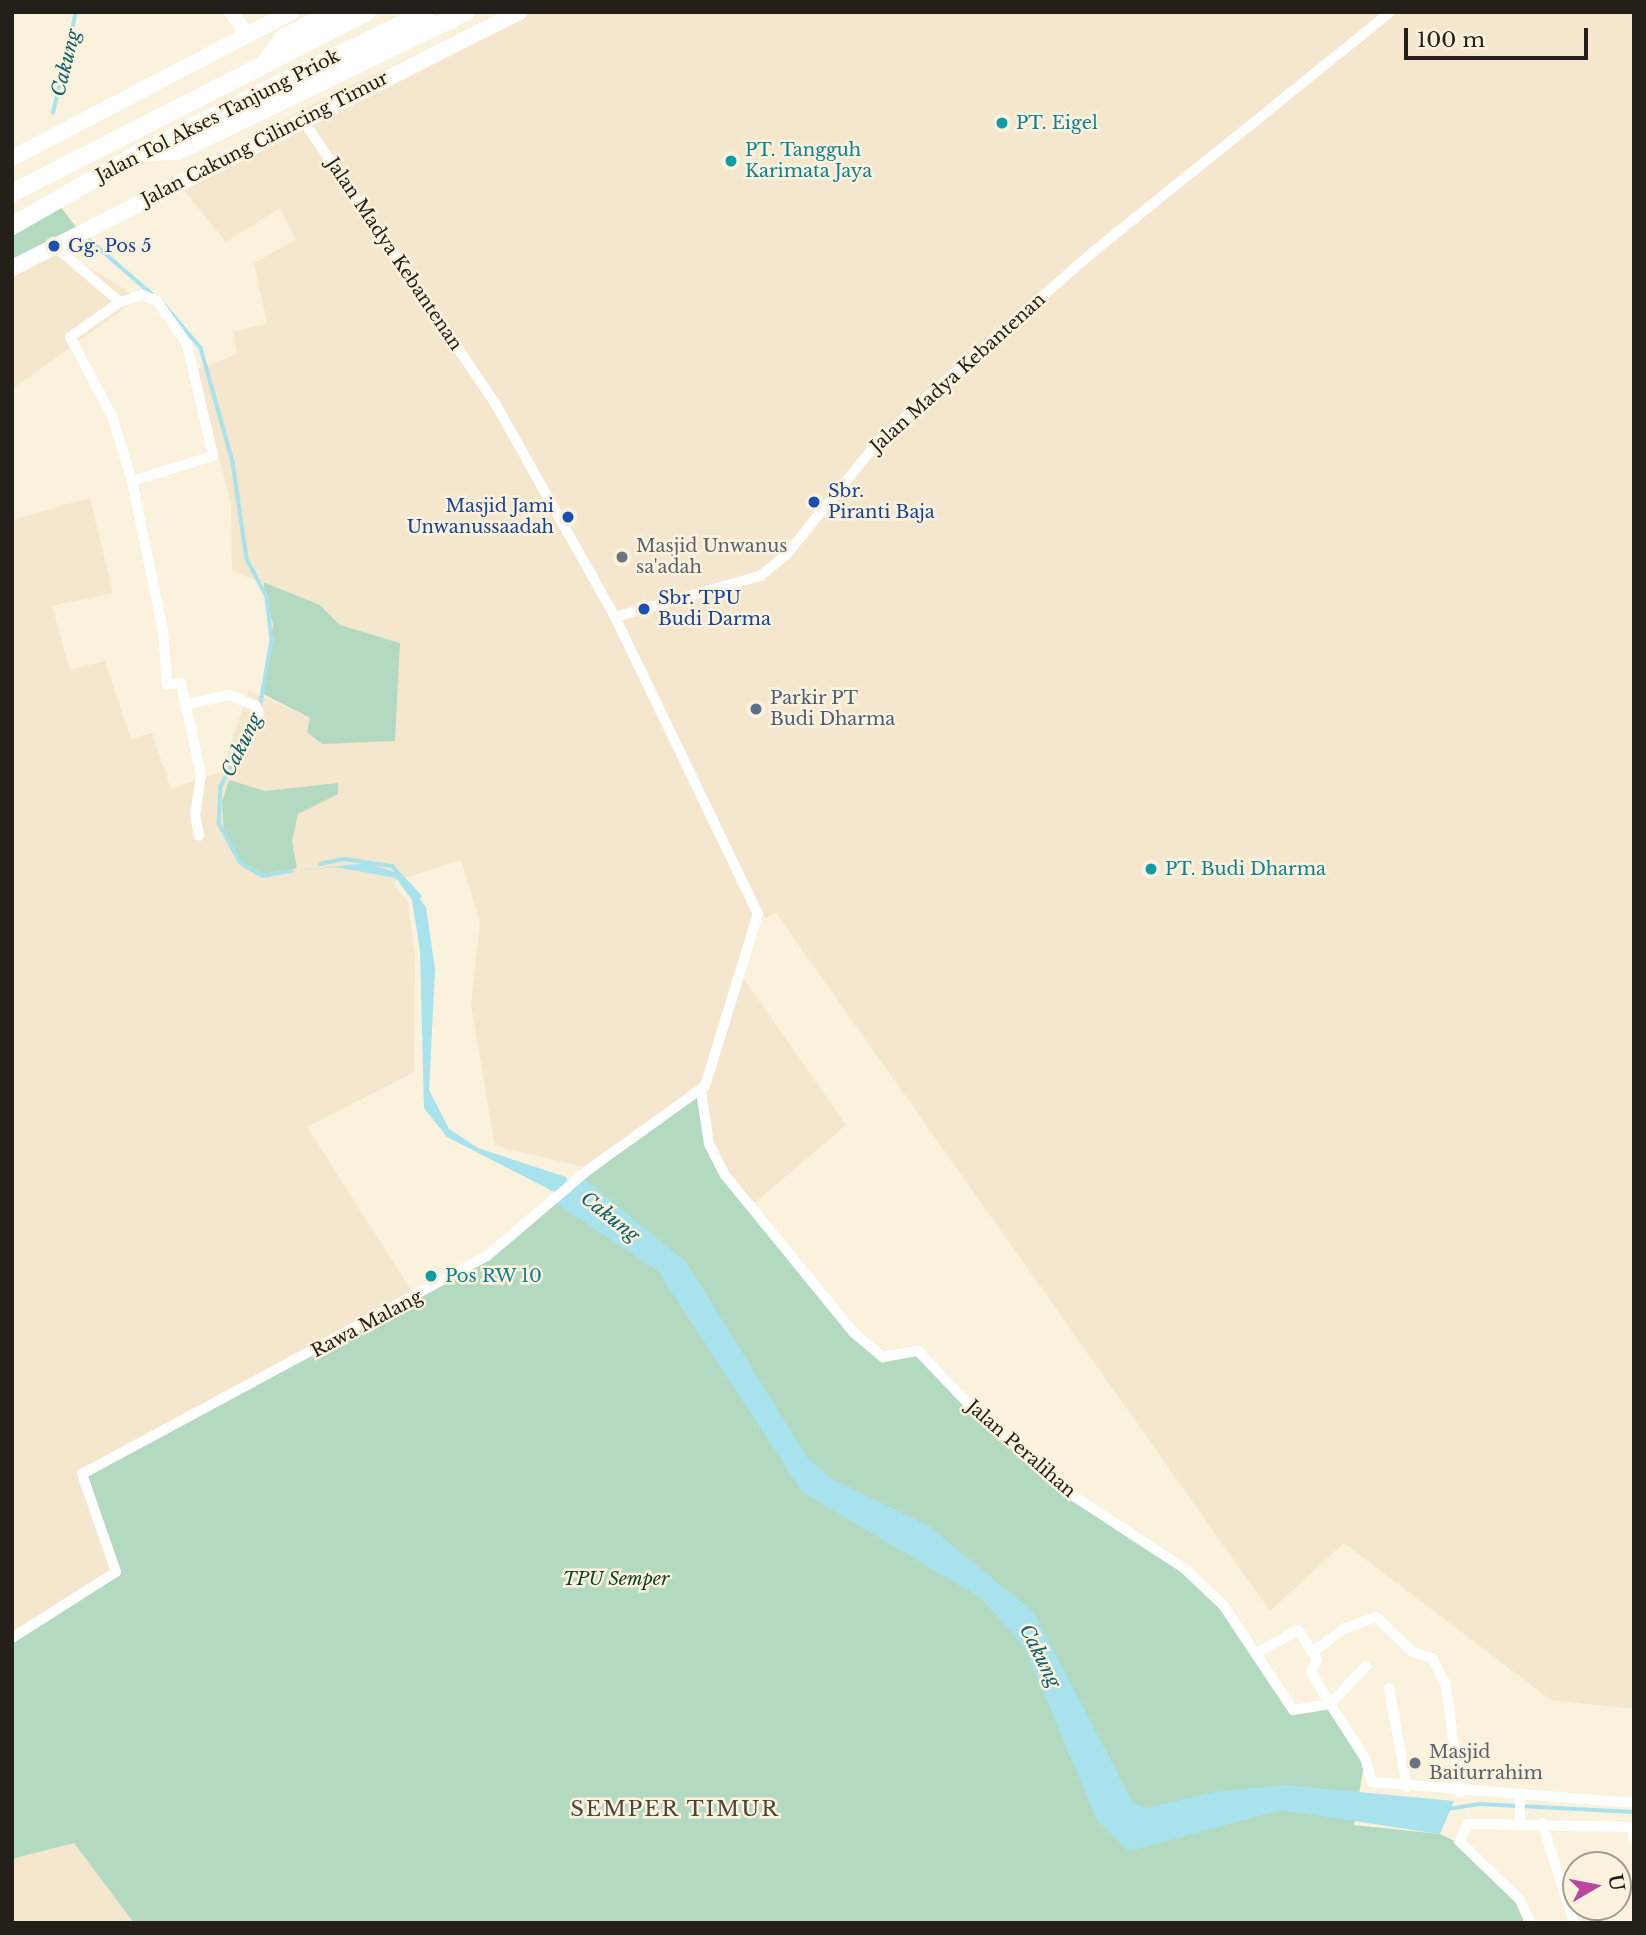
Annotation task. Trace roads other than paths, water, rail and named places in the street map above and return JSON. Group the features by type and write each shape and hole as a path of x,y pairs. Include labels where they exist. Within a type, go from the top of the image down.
{"highway":[{"path":"12,158 290,12"},
{"path":"267,61 283,38 333,12"},
{"name":"Jalan Tol Akses Tanjung Priok","path":"12,193 367,12"},
{"name":"Jalan Tol Akses Tanjung Priok","path":"12,226 141,152 427,12"},
{"path":"141,152 178,151 465,12"},
{"name":"Jalan Cakung Cilincing Timur","path":"12,268 302,118 519,12"}],"main road":[{"path":"230,12 248,36"}],"street":[{"name":"Jalan Madya Kebantenan","path":"302,118 495,403 615,617 760,576 786,555 877,443 933,392 1390,12"},
{"path":"57,244 120,302"},
{"path":"132,481 213,456 194,368 171,315 143,295 120,302 70,337 112,416 132,481 167,684 181,683 201,775 195,815 199,836"},
{"path":"615,617 758,914 701,1091"},
{"path":"187,704 229,695 256,706 259,714"},
{"name":"Rawa Malang","path":"12,1638 116,1572 82,1474 430,1291 503,1247 584,1174 701,1091"},
{"name":"Jalan Peralihan","path":"701,1091 709,1144 725,1175 854,1332 883,1357 918,1351 976,1412 1072,1495 1185,1569 1223,1605 1293,1710 1330,1704"},
{"path":"1313,1652 1344,1629 1376,1617 1397,1641 1432,1658 1446,1686 1460,1793"},
{"path":"1257,1653 1296,1630 1317,1659 1311,1672 1365,1758 1371,1783 1520,1800 1634,1803"},
{"path":"1330,1704 1366,1666"},
{"path":"1389,1688 1407,1787"},
{"path":"1520,1800 1520,1821"},
{"path":"1530,1923 1520,1900 1458,1840 1472,1821 1633,1827 1634,1841"},
{"path":"1542,1824 1574,1923"}],"water":[{"path":"366,863 400,874 426,907 435,969 429,1090 449,1129 478,1148 566,1177 569,1184 560,1195 447,1137 424,1108 420,951 412,900 396,878 336,867 286,872"},
{"path":"582,1177 686,1262 807,1457 832,1479 929,1526 1034,1613 1133,1803 1147,1808 1216,1792 1285,1785 1454,1801 1440,1834 1281,1810 1129,1851 1097,1820 1025,1648 981,1598 802,1492 658,1271 554,1202"}],"waterway":[{"name":"Cakung","path":"53,113 76,12"},
{"name":"Cakung","path":"86,237 152,294"},
{"name":"Cakung","path":"161,301 201,348 233,462 247,559 267,597 272,640 260,709"},
{"name":"Cakung","path":"257,716 221,787 219,823 240,862 263,876 292,871"},
{"name":"Cakung","path":"320,864 344,859 392,866 420,896"},
{"name":"Cakung","path":"1448,1809 1480,1804 1634,1812"}],"place":[{"name":"PT. Eigel","path":"1002,123"},
{"name":"PT. Tangguh Karimata Jaya","path":"731,161"},
{"name":"Gg. Pos 5","path":"54,246"},
{"name":"Sbr. Piranti Baja","path":"814,502"},
{"name":"Masjid Jami Unwanussaadah","path":"568,517"},
{"name":"Masjid Unwanus sa'adah","path":"622,557"},
{"name":"Sbr. TPU Budi Darma","path":"644,609"},
{"name":"Parkir PT Budi Dharma","path":"756,709"},
{"name":"PT. Budi Dharma","path":"1151,869"},
{"name":"Pos RW 10","path":"431,1276"},
{"name":"Masjid Baiturrahim","path":"1415,1763"}],"district":[{"name":"SEMPER TIMUR","path":"675,1809"}],"park label":[{"name":"TPU Semper","path":"616,1579"}]}
